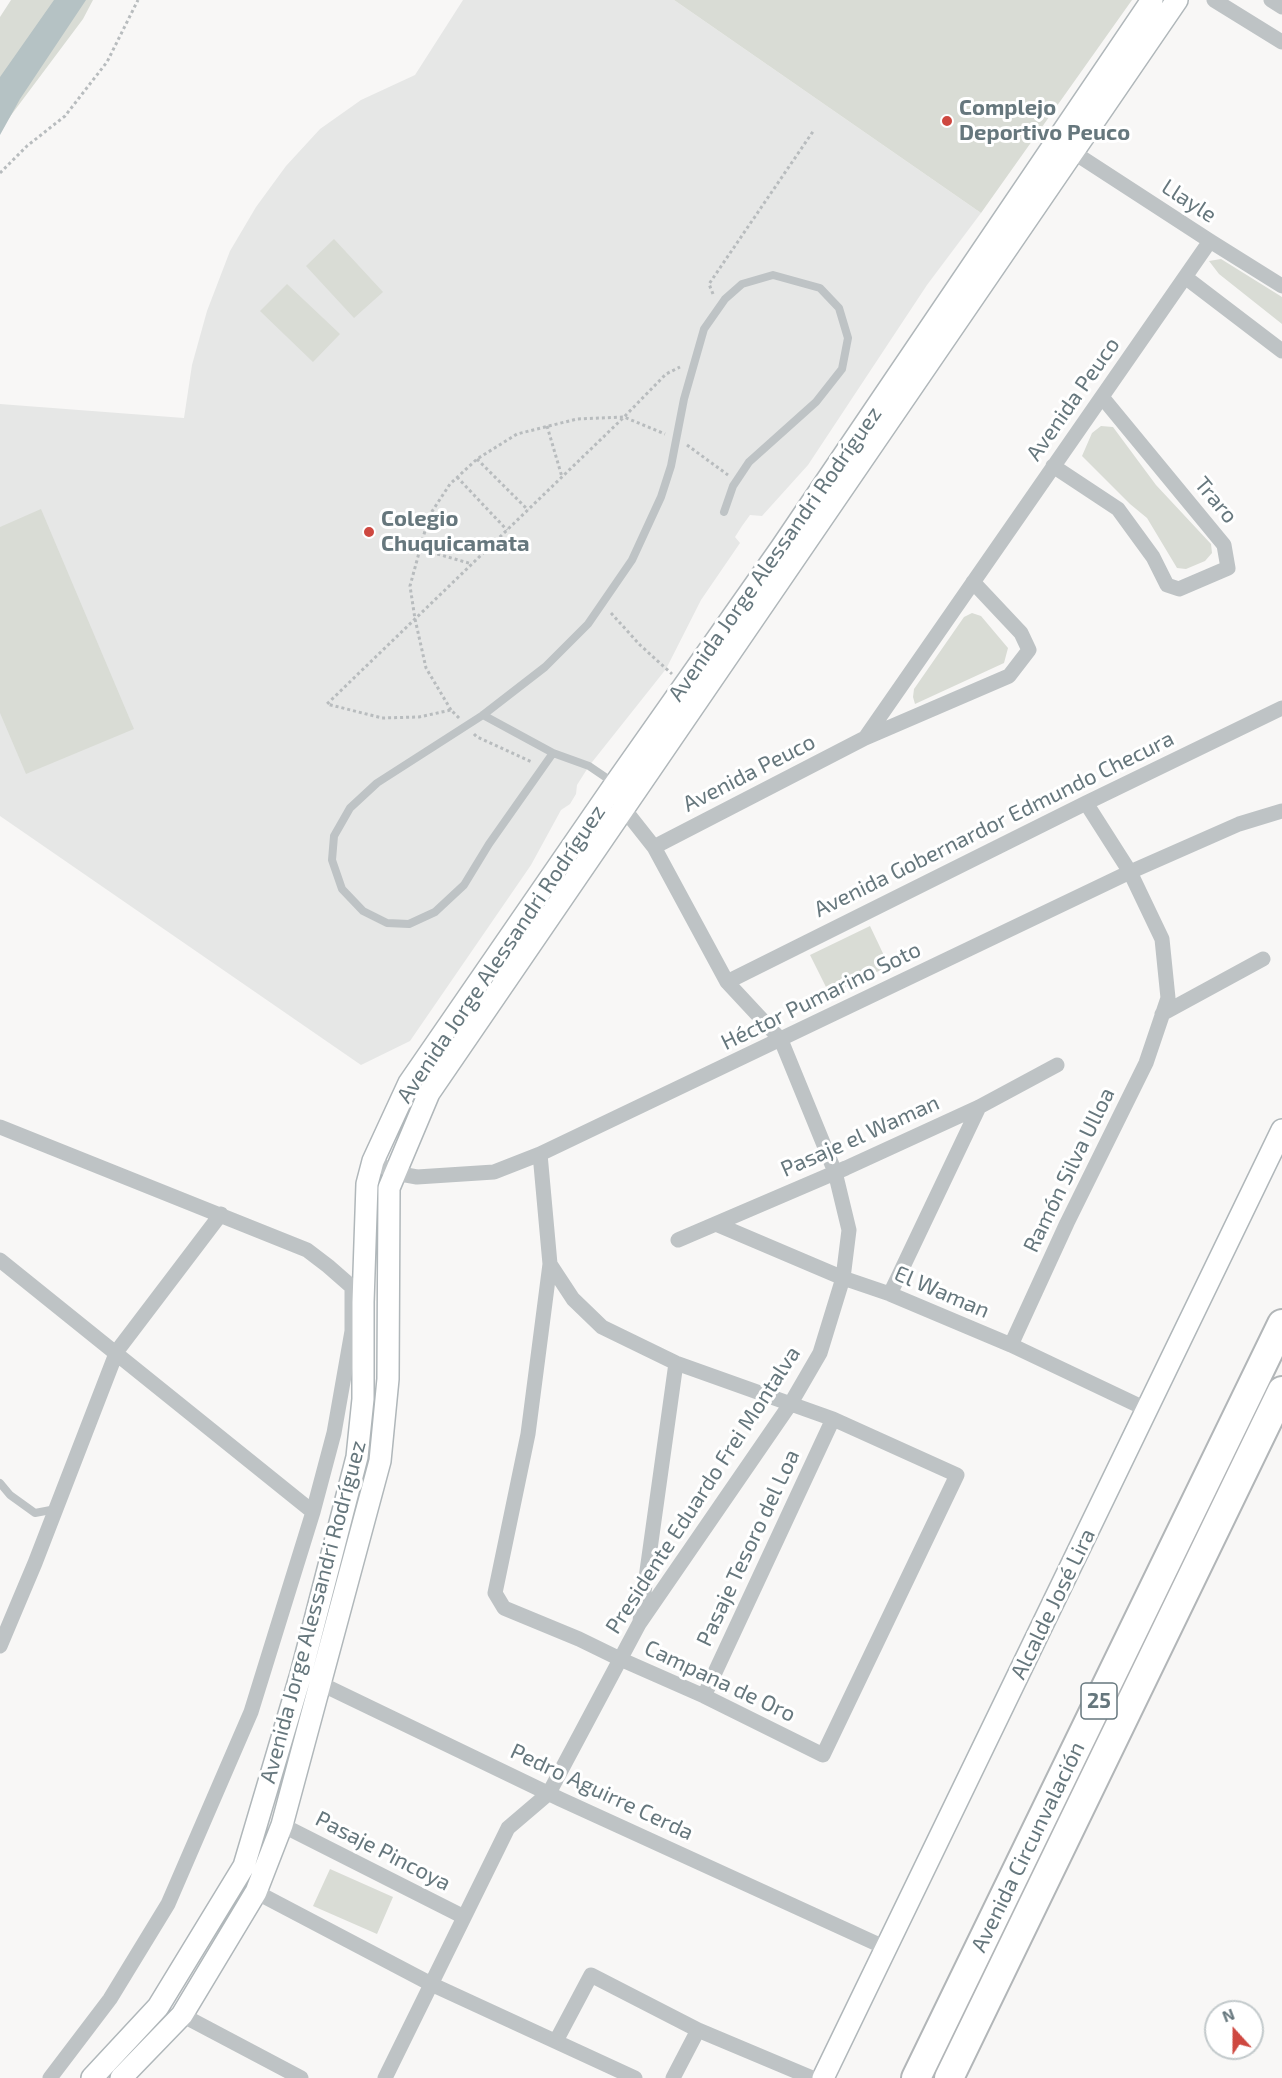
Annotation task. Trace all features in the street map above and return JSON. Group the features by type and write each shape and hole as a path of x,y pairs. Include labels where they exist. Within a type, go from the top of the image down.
{"highway":[{"name":"Avenida Circunvalación","path":"915,2078 1282,1324"},
{"name":"Avenida Circunvalación","path":"949,2078 1282,1391"}],"street":[{"name":"Avenida Jorge Alessandri Rodríguez","path":"92,2078 158,2007 244,1866 310,1679 380,1461 388,1379 389,1188 429,1093 624,809 789,552 984,265 1152,0"},
{"name":"Avenida Jorge Alessandri Rodríguez","path":"984,265 1073,152 1177,0"},
{"path":"1214,0 1282,42"},
{"path":"1271,0 1282,7"},
{"name":"Llayle","path":"1073,152 1210,242 1282,286"},
{"name":"Avenida Peuco","path":"865,738 1210,242"},
{"path":"1185,277 1282,351"},
{"name":"Traro","path":"1053,466 1118,509 1153,557 1167,585 1179,589 1228,567 1224,545 1102,397"},
{"name":"Avenida Jorge Alessandri Rodríguez","path":"121,2078 182,2015 256,1892 282,1826 310,1679 357,1457 363,1399 357,1294 367,1184 373,1161 409,1083 686,684 789,552"},
{"name":"Avenida Peuco","path":"654,847 865,738 1009,676 1029,650 1021,633 973,582"},
{"name":"Avenida Gobernardor Edmundo Checura","path":"727,982 1282,708"},
{"name":"Presidente Eduardo Frei Montalva","path":"385,2078 508,1828 549,1793 639,1624 791,1403 820,1353 843,1278 849,1230 835,1172 781,1040 727,982 654,847 624,809 615,784"},
{"name":"Ramón Silva Ulloa","path":"1011,1345 1067,1223 1146,1063 1168,998 1162,939 1130,872 1086,803"},
{"name":"Héctor Pumarino Soto","path":"373,1161 394,1173 417,1177 494,1172 540,1154 1130,872 1239,824 1282,812"},
{"path":"1162,1014 1263,959"},
{"name":"Pasaje el Waman","path":"678,1240 979,1107 1057,1065"},
{"path":"890,1294 979,1107"},
{"path":"0,1126 307,1250 328,1266 357,1294 334,1433 313,1512 252,1712 168,1904 110,1999 50,2078"},
{"name":"Alcalde José Lira","path":"823,2078 1282,1130"},
{"name":"Campana de Oro","path":"540,1154 550,1264 528,1434 495,1593 504,1608 579,1639 704,1696 823,1755 957,1475 833,1419"},
{"path":"0,1646 117,1352 221,1214"},
{"name":"El Waman","path":"716,1224 1011,1345 1148,1410"},
{"path":"0,1260 313,1512"},
{"path":"550,1264 573,1299 602,1328 676,1363 833,1419"},
{"path":"639,1624 676,1363"},
{"name":"Pasaje Tesoro del Loa","path":"704,1696 833,1419"},
{"name":"Pedro Aguirre Cerda","path":"310,1679 549,1793 886,1948"},
{"name":"Pasaje Pincoya","path":"282,1826 464,1917"},
{"path":"256,1892 431,1984 635,2078"},
{"path":"556,2041 591,1975 698,2030 812,2078"},
{"path":"182,2015 301,2078"},
{"path":"673,2078 698,2030"}],"lane":[{"path":"553,753 489,844 464,885 435,912 409,924 387,923 363,911 342,889 332,860 334,836 350,808 377,783 483,715 545,667 588,624 632,560 661,497 671,466 684,399 704,329 725,299 742,284 773,275 820,288 839,308 848,338 842,369 816,402 749,462 736,481 724,512"},
{"path":"483,715 553,753 589,766 615,784"},
{"path":"0,1483 10,1495 35,1513 56,1509"}],"path":[{"path":"0,173 27,146 65,116 107,62 138,0"},
{"path":"719,308 709,284 814,130"},
{"path":"451,710 419,717 382,718 327,704 666,374 695,360"},
{"path":"543,767 477,737 451,710 426,668 410,586 429,516 450,484 477,459 517,434 577,419 624,417 676,438 736,481"},
{"path":"547,426 562,477"},
{"path":"477,459 528,510"},
{"path":"456,477 507,530"},
{"path":"420,549 472,564"},
{"path":"602,604 640,645 686,684"}],"shaded area":[{"path":"11,0 93,0 83,19 0,130 0,17"},
{"path":"54,0 86,0 20,99 0,135 0,77"},
{"name":"Colegio Chuquicamata","path":"463,0 674,0 981,213 927,285 808,465 762,516 750,515 742,526 735,537 740,543 701,600 666,669 589,766 577,785 576,794 570,804 561,810 531,865 410,1041 361,1065 0,816 0,404 184,418 192,365 207,311 230,251 256,207 286,166 320,129 361,100 415,75"},
{"name":"Complejo Deportivo Peuco","path":"674,0 1132,0 981,213"},
{"path":"334,239 383,292 354,318 306,266"},
{"path":"1221,259 1282,297 1282,324 1219,274 1209,261"},
{"path":"287,284 340,334 313,362 260,311"},
{"path":"1101,426 1113,427 1156,485 1211,544 1212,553 1205,561 1186,569 1177,568 1147,518 1082,456 1092,433"},
{"path":"41,509 134,729 26,774 0,713 0,527"},
{"path":"972,613 981,616 1008,648 1004,663 915,704 914,689 964,617"},
{"path":"870,926 889,966 830,995 810,955"},
{"path":"330,1869 393,1897 377,1934 313,1906"}],"place":[{"name":"Complejo Deportivo Peuco","path":"947,121"},
{"name":"Colegio Chuquicamata","path":"369,532"}]}
